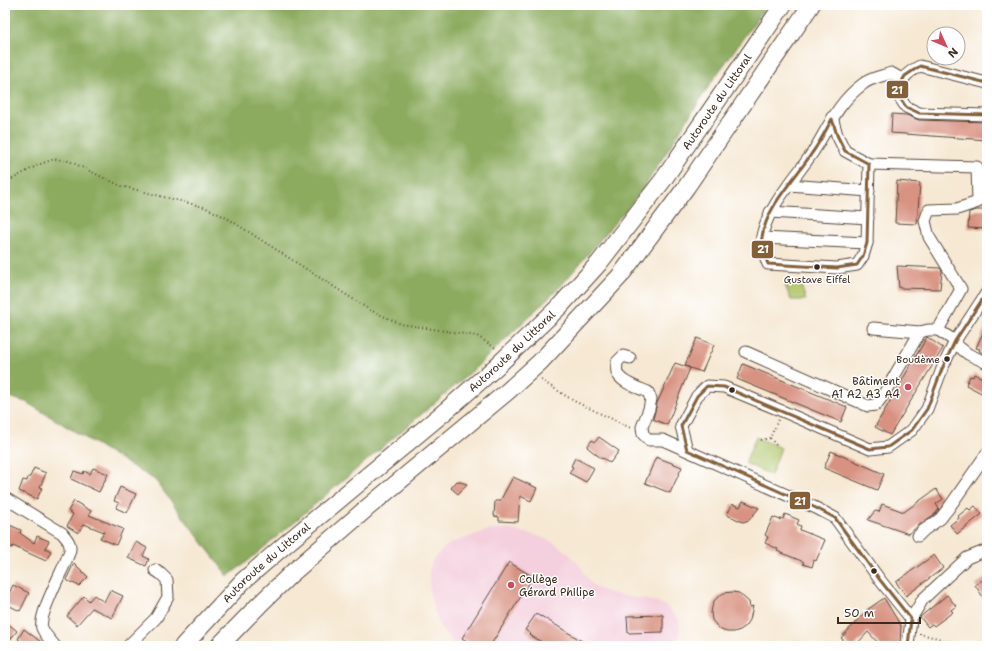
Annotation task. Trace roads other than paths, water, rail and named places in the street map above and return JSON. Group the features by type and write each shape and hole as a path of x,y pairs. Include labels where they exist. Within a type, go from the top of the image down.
{"highway":[{"name":"Autoroute du Littoral","path":"184,646 249,576 287,542 448,409 560,306 599,263 663,180 783,5"},
{"path":"219,646 296,570 367,508 508,391 540,362 615,281 687,186 812,5"}],"street":[{"path":"987,83 920,66 910,71 902,79 896,92 906,107 919,113 987,115"},
{"path":"870,164 867,243 863,256 857,265 837,268 768,264 761,244 762,232 770,212 813,151 841,104 864,83 891,73 902,79"},
{"path":"832,117 837,135 845,151 870,164 977,167 978,202 956,209 929,210 925,221 929,238 961,289 938,330"},
{"path":"789,185 869,191"},
{"path":"770,212 868,218"},
{"path":"762,238 867,243"},
{"path":"688,450 681,426 696,396 707,386 724,387 782,410 870,449 888,447 912,430 927,409 942,369 955,342 987,292"},
{"path":"873,328 920,332 938,330 955,342 968,354 987,363"},
{"path":"746,352 868,406 876,405 882,397 920,332"},
{"path":"630,358 623,356 617,362 617,372 620,377 628,383 648,392 650,399 649,408 642,427 643,434 649,440 663,440 688,450 835,518 880,580 911,619"},
{"path":"918,536 944,514 987,454"},
{"path":"5,498 62,533 69,542 71,548 59,578 46,604 42,617 42,627 48,638 55,646"},
{"path":"908,646 911,619 923,599 967,558 987,550"},
{"path":"128,646 156,618 168,597 167,580 155,570"}],"place":[{"name":"Gustave Eiffel","path":"817,267"},
{"name":"Boudème","path":"947,359"},
{"name":"Bâtiment A1 A2 A3 A4","path":"908,387"},
{"name":"Collège Gérard Philipe","path":"511,585"}]}
